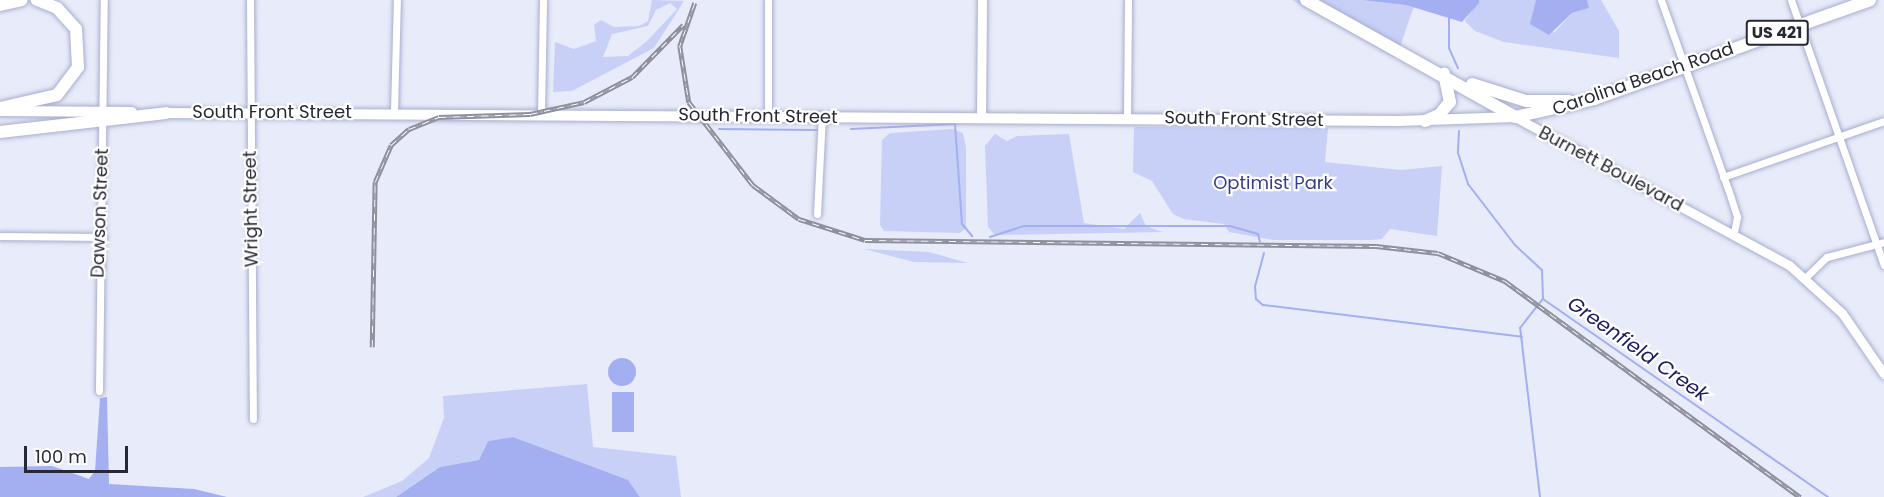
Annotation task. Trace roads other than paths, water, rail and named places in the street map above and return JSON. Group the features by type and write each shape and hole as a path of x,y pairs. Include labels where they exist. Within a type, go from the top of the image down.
{"highway":[{"path":"0,2 21,0"},
{"path":"0,110 57,94 78,67 76,29 57,8 37,0"},
{"name":"Burnett Boulevard","path":"1306,0 1444,74 1515,117"},
{"name":"Carolina Beach Road","path":"1515,117 1594,99 1870,0"},
{"path":"1425,121 1450,102 1444,74 1526,100 1594,99"},
{"path":"0,132 103,117 166,113"}],"main road":[{"path":"981,118 982,0"},
{"path":"0,110 103,117"},
{"name":"South Front Street","path":"166,113 394,111 541,115 1425,121 1515,117"},
{"name":"Burnett Boulevard","path":"1515,117 1734,233 1806,277 1848,320 1884,374"}],"street":[{"name":"Dawson Street","path":"99,391 97,249 103,237 104,0"},
{"name":"Wright Street","path":"250,0 249,114 253,419"},
{"path":"394,111 397,0"},
{"path":"541,115 543,0"},
{"path":"768,0 768,116"},
{"path":"1127,118 1128,0"},
{"path":"1661,0 1737,217 1734,233"},
{"path":"1791,0 1839,137 1880,243 1884,265"},
{"path":"817,214 822,116"},
{"path":"1723,177 1884,121"},
{"path":"0,236 103,237"},
{"path":"1806,277 1827,257 1880,243"}],"water":[{"path":"1363,0 1479,0 1479,3 1462,22 1406,5"},
{"path":"1536,0 1587,0 1589,8 1572,13 1549,35 1530,24"},
{"path":"622,358 632,362 636,372 632,382 622,386 612,382 608,372 612,362"},
{"path":"612,392 634,392 634,432 612,432"},
{"path":"107,397 109,484 194,489 227,497 0,497 0,467 52,466 89,479 95,471 100,398"},
{"path":"513,437 628,480 640,497 396,497 440,467 479,460 488,441"}],"waterway":[{"path":"1449,17 1449,48 1458,68"},
{"path":"851,129 955,124 962,224 972,236"},
{"path":"719,129 817,130"},
{"path":"1459,131 1458,153 1468,184 1515,245 1542,270 1543,299"},
{"path":"990,237 1023,226 1230,226 1258,234 1260,242"},
{"path":"1264,253 1255,286 1256,299 1263,305 1522,337"},
{"name":"Greenfield Creek","path":"1543,299 1828,497"},
{"name":"Greenfield Creek","path":"1540,497 1520,328 1543,299"}],"railway":[{"path":"695,3 680,46 689,102 753,185 799,219 865,240 1376,246 1438,253 1505,281 1800,497"},
{"path":"372,347 375,182 391,145 409,129 439,117 530,114 584,102 632,77 683,25"}],"park label":[{"name":"Optimist Park","path":"1273,183"}]}
